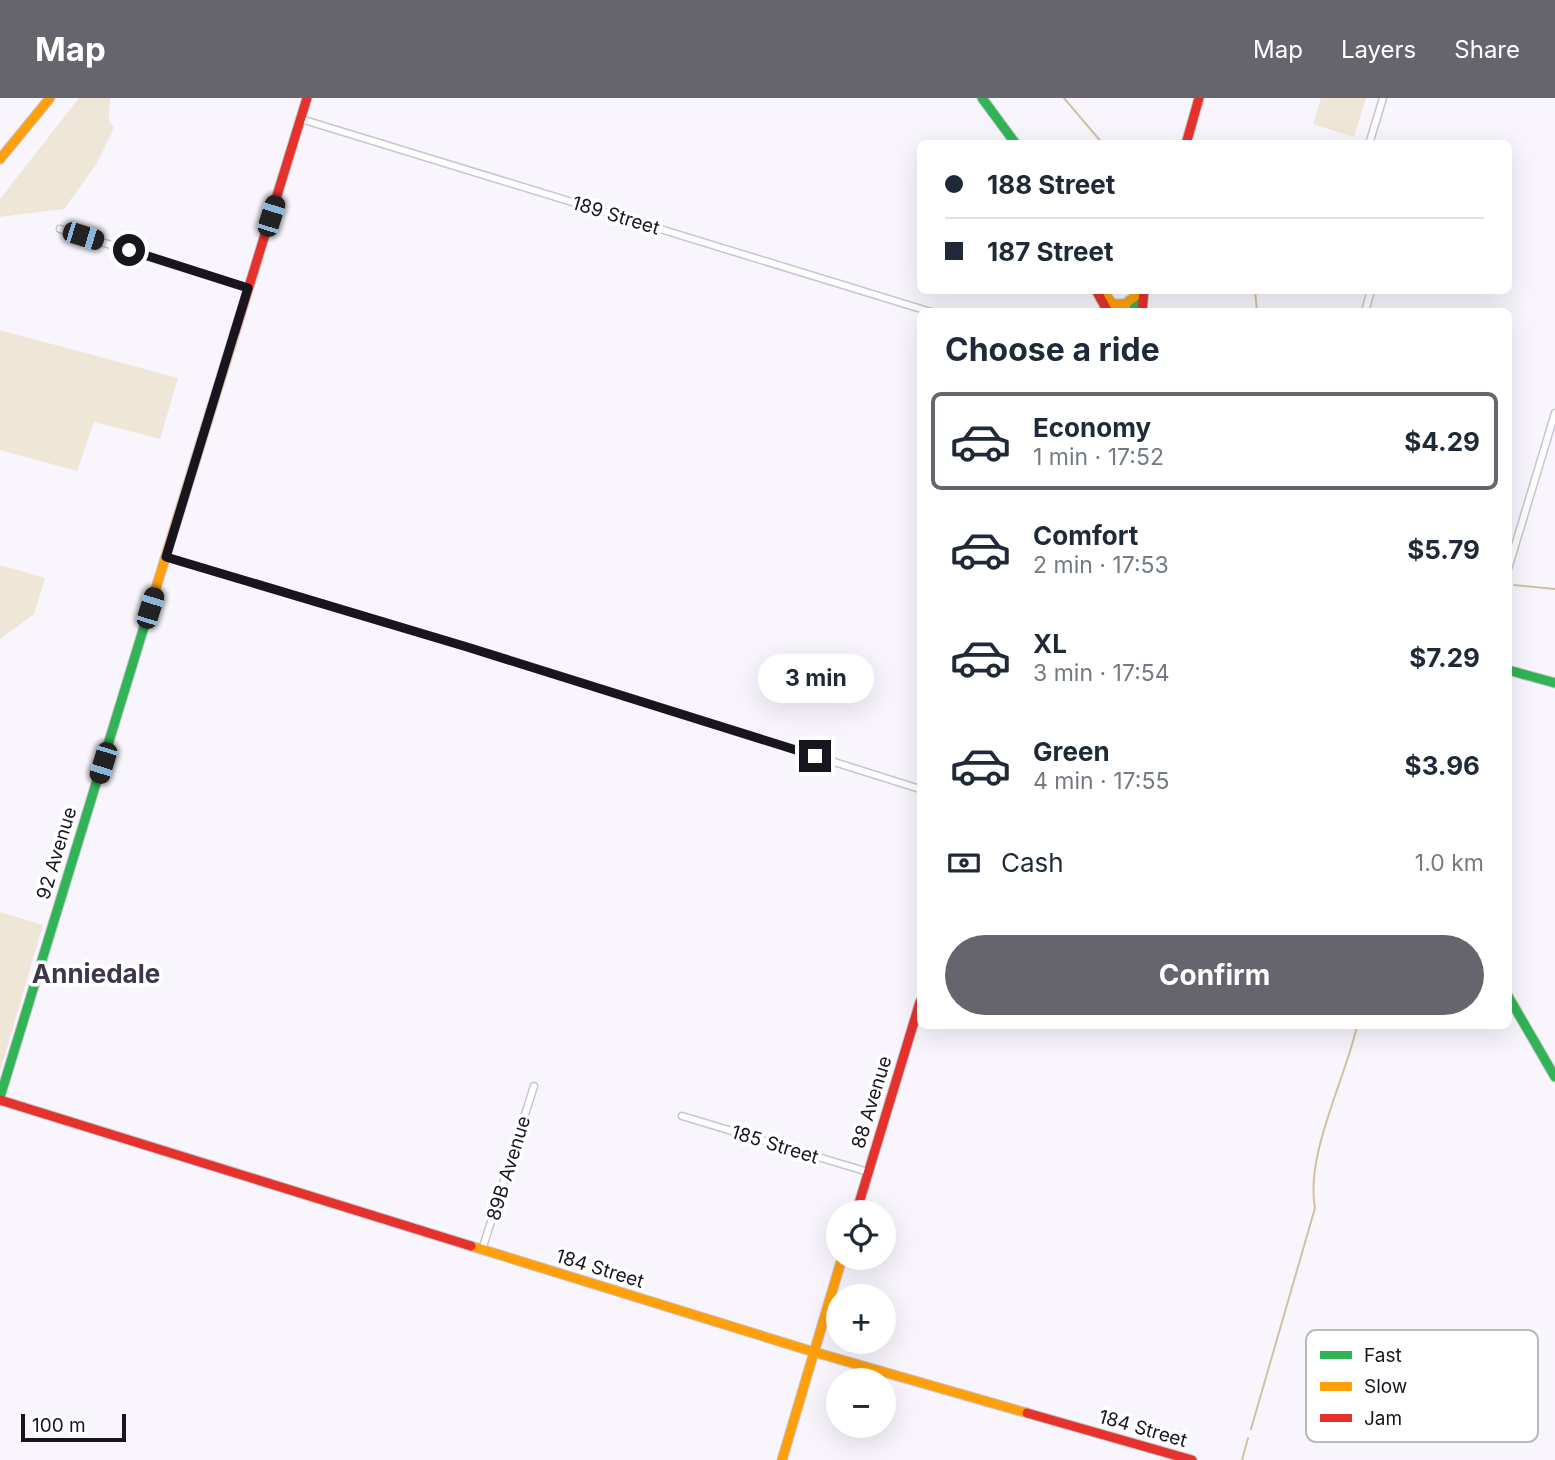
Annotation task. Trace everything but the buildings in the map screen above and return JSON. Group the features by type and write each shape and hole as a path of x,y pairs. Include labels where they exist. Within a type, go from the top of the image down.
{"main road":[{"path":"0,159 48,98"},
{"name":"92 Avenue","path":"0,1099 307,98"},
{"path":"982,98 1013,140"},
{"path":"1187,140 1199,98"},
{"path":"1100,294 1112,308"},
{"path":"1115,308 1138,294"},
{"path":"1512,671 1555,684"},
{"path":"1512,1003 1555,1077"},
{"name":"88 Avenue","path":"860,1200 917,1012"},
{"name":"184 Street","path":"0,1099 814,1352 1192,1460"},
{"path":"782,1460 838,1270"}],"street":[{"path":"1370,140 1383,98"},
{"name":"189 Street","path":"301,119 918,308"},
{"path":"60,229 248,288"},
{"path":"1512,556 1555,413"},
{"path":"166,557 480,651 917,788"},
{"name":"89B Avenue","path":"482,1250 534,1086"},
{"name":"185 Street","path":"681,1116 868,1172"}],"shaded area":[{"path":"79,98 110,98 109,120 114,128 97,163 64,209 0,217 0,199"},
{"path":"1321,98 1366,98 1354,137 1313,124"},
{"path":"0,330 178,378 160,439 94,422 77,471 0,450"},
{"path":"0,565 45,578 34,614 0,639"},
{"path":"0,912 43,925 0,1072"}],"waterway":[{"path":"1064,98 1100,140"},
{"path":"1255,294 1257,308"},
{"path":"1514,585 1555,589"},
{"path":"1251,1429 1315,1208 1313,1187 1321,1141 1356,1029"},
{"path":"1242,1460 1248,1438"}],"traffic: fast":[{"path":"982,98 1013,140"},
{"path":"1134,308 1137,295"},
{"path":"0,1097 155,591"},
{"path":"1512,671 1555,683"},
{"path":"1512,1003 1555,1077"}],"traffic: slow":[{"path":"0,159 50,98"},
{"path":"1105,294 1116,308"},
{"path":"1111,304 1125,304 1137,295"},
{"path":"155,591 235,332"},
{"path":"471,1246 814,1352 1027,1413"},
{"path":"782,1460 838,1270"}],"traffic: jam":[{"path":"235,332 307,98"},
{"path":"1187,140 1199,98"},
{"path":"1098,294 1106,308"},
{"path":"1142,308 1144,294"},
{"path":"860,1200 917,1012"},
{"path":"0,1100 471,1246"},
{"path":"1027,1413 1192,1460"}],"district":[{"name":"Anniedale","path":"96,974"}],"route":[{"path":"129,250 248,288 166,557 467,647 815,756"}]}
